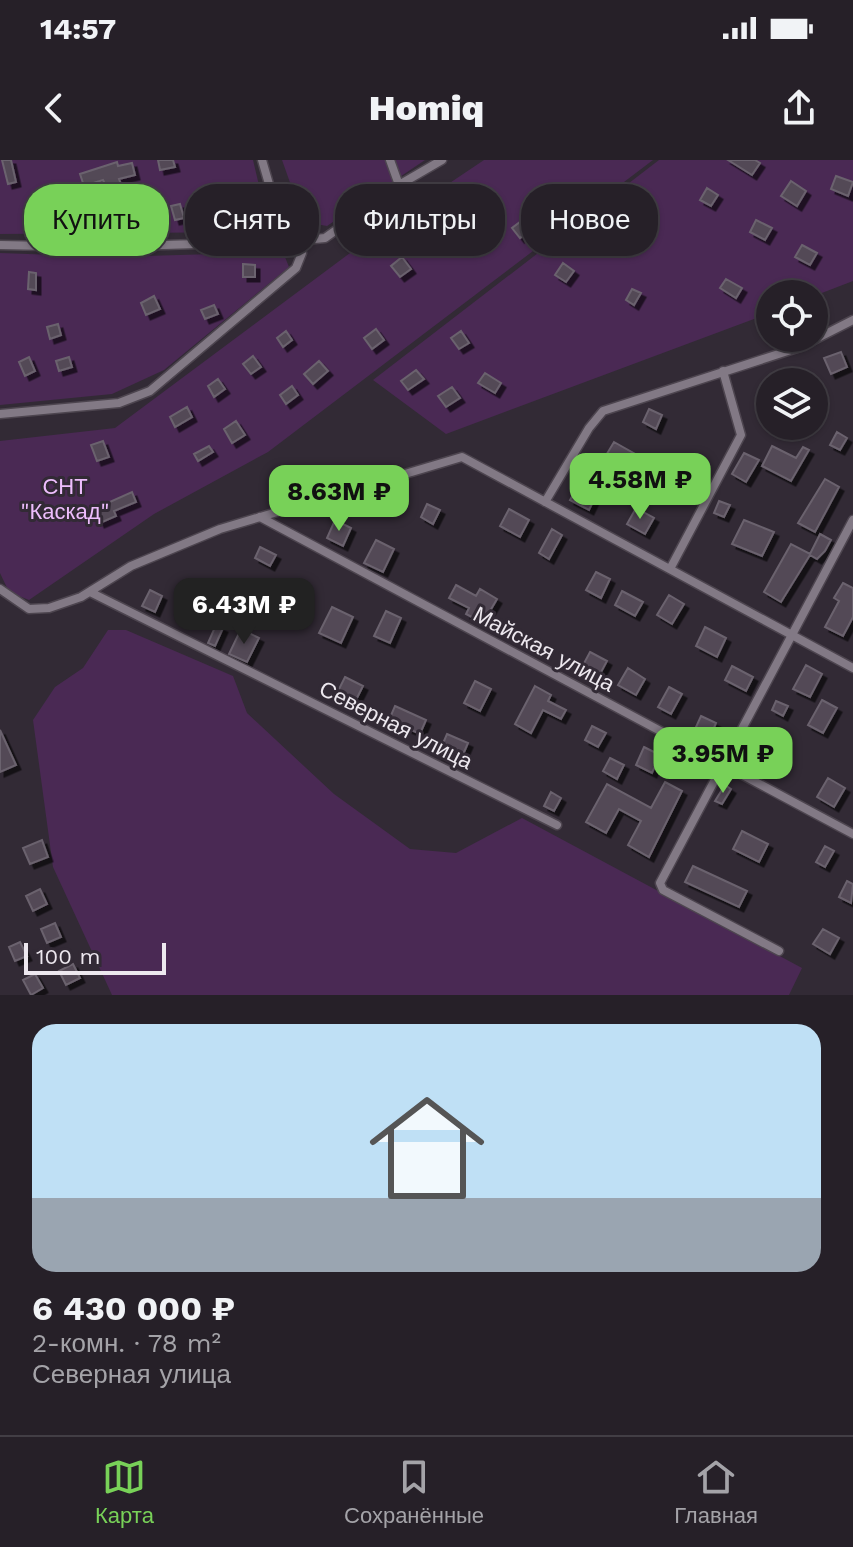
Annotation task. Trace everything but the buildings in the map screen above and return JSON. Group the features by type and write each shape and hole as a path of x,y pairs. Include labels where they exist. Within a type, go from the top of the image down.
{"street":[{"path":"262,160 269,184"},
{"path":"390,160 399,184"},
{"path":"401,184 442,160"},
{"path":"0,245 185,244"},
{"path":"0,414 119,403 150,391 296,268 301,256"},
{"path":"545,502 589,428 603,411 800,347 853,320"},
{"path":"670,569 741,435 723,371"},
{"path":"0,589 29,609 49,608 90,592 131,566 260,517 462,457 853,668"},
{"name":"Майская улица","path":"260,517 853,834"},
{"path":"779,951 660,887 661,880 853,520"},
{"name":"Северная улица","path":"90,592 557,825"}],"green space":[{"path":"0,160 253,160 259,184 185,184 185,233 169,233 169,184 24,184 24,234 0,234"},
{"path":"282,160 425,160 389,184 335,184 335,221 327,226 319,225 319,184 291,184"},
{"name":"СНТ \"Каскад\"","path":"484,160 653,160 621,184 521,184 521,256 526,256 268,452 154,514 29,600 9,592 0,573 0,441 115,428 346,256 505,256 505,184 448,184"},
{"path":"659,160 853,160 853,281 828,291 828,280 756,280 756,318 446,434 373,380 534,256 658,256 658,184 628,184"},
{"path":"0,253 24,256 285,256 289,267 164,370 112,394 0,405"},
{"path":"108,630 126,630 233,676 247,713 334,794 410,849 456,853 522,818 802,968 789,995 112,995 53,867 33,720 55,687 83,668"}]}
